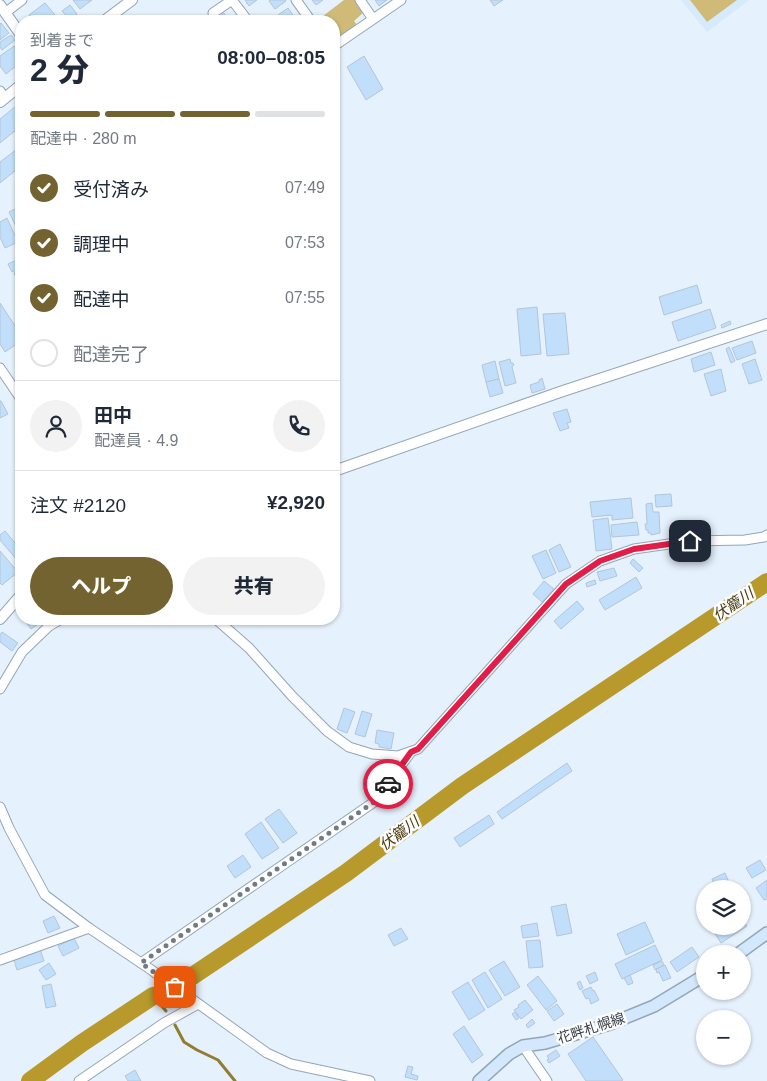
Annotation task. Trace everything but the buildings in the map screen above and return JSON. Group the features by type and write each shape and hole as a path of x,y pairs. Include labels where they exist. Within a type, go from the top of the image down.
{"main road":[{"path":"750,945 767,933"},
{"name":"花畔札幌線","path":"481,1080 509,1054 522,1046 545,1043 610,1024 654,1006 696,980"}],"street":[{"path":"15,26 3,9 22,0"},
{"path":"112,15 132,0"},
{"path":"213,13 232,0 243,15"},
{"path":"296,0 307,15"},
{"path":"360,0 373,19"},
{"path":"340,42 400,0"},
{"path":"2,97 15,89"},
{"path":"340,469 563,391 767,324"},
{"path":"0,368 15,390"},
{"path":"223,625 249,648 292,696 327,731 349,747 372,754 398,756 418,749 566,584 600,561 634,549 690,541 745,540 767,535"},
{"path":"0,619 15,602"},
{"path":"0,688 22,652 51,625"},
{"path":"141,963 374,802 411,752"},
{"path":"0,807 45,895 89,928 150,969 267,1053 291,1064 370,1081"},
{"path":"0,960 89,928"},
{"path":"79,1081 164,1023 198,1004"},
{"path":"522,1046 547,1081"}],"shaded area":[{"path":"344,0 355,0 364,12 354,21 357,25 340,38 340,15 324,15"},
{"path":"681,0 749,0 707,32"},
{"path":"690,0 737,0 707,22"}],"waterway":[{"name":"伏籠川","path":"30,1081 82,1043 153,996 167,993 346,873 462,786 767,582"},
{"path":"153,996 166,1011"},
{"path":"175,1025 184,1042 218,1060 235,1081"}],"way so far":[{"path":"175,987 141,963 374,802 388,784"}],"route":[{"path":"388,784 411,752 418,749 566,584 600,561 634,549 690,541"}]}
